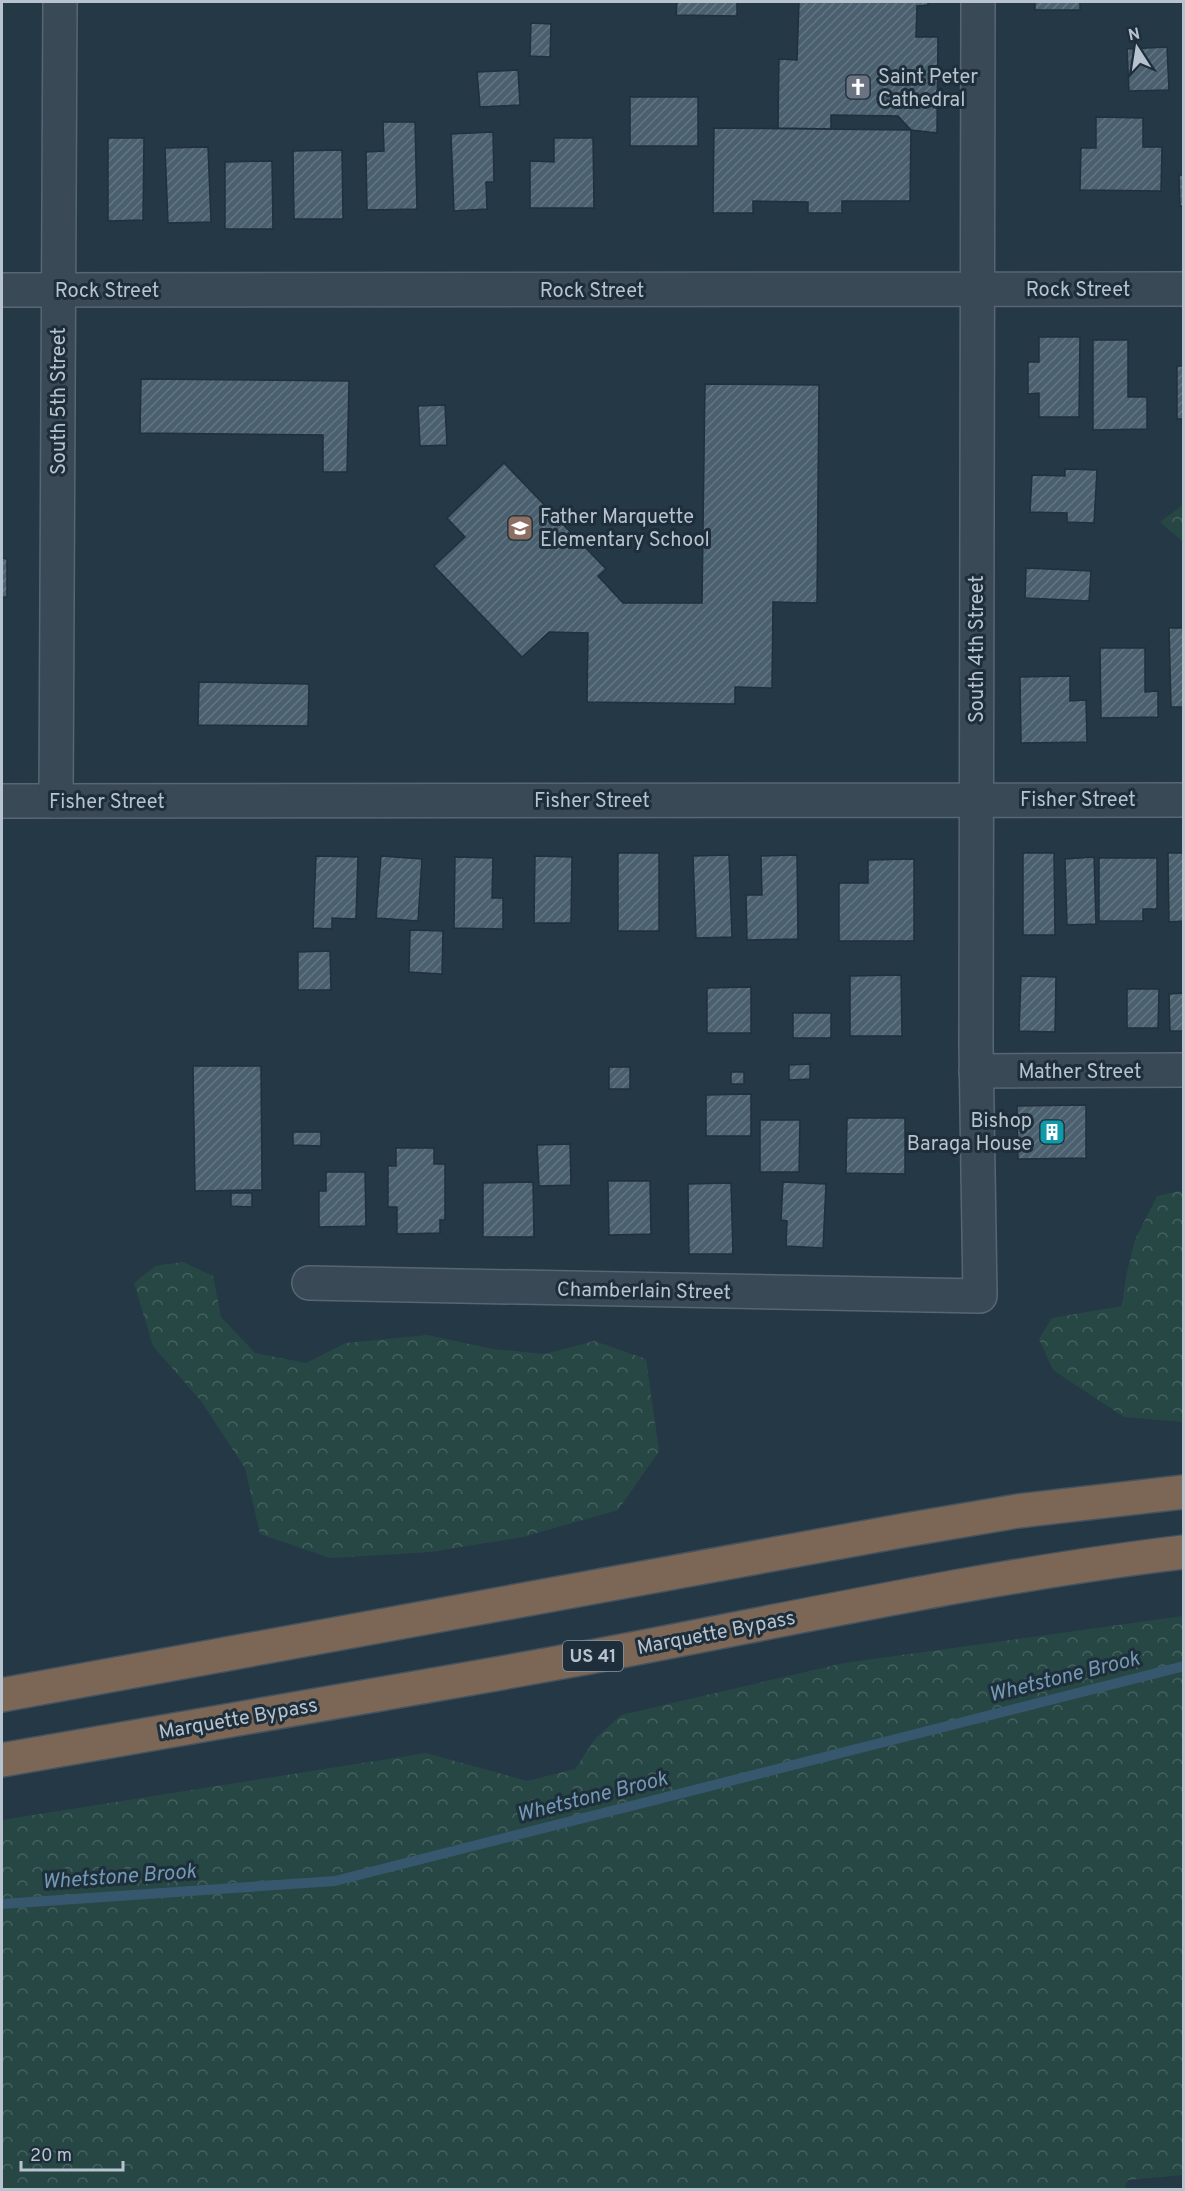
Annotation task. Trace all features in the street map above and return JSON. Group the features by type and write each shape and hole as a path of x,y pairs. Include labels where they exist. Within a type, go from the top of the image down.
{"highway":[{"path":"2,1695 1018,1511 1184,1492"},
{"name":"Marquette Bypass","path":"2,1760 587,1657 946,1587 1087,1564 1184,1552"}],"street":[{"name":"South 5th Street","path":"56,801 60,2"},
{"name":"South 4th Street","path":"978,2 976,1071 980,1296"},
{"name":"Rock Street","path":"2,290 1184,289"},
{"name":"Fisher Street","path":"2,801 1184,800"},
{"name":"Mather Street","path":"976,1071 1184,1070"},
{"name":"Chamberlain Street","path":"309,1283 980,1296"}],"green space":[{"path":"1183,505 1183,542 1160,522"},
{"path":"1180,1191 1184,1195 1183,1422 1124,1417 1053,1370 1039,1339 1052,1318 1122,1306 1126,1276 1135,1240 1157,1196"},
{"path":"183,1262 213,1276 221,1317 255,1353 306,1363 346,1343 427,1335 493,1349 545,1354 594,1341 646,1359 659,1451 618,1510 523,1537 431,1552 330,1558 260,1534 245,1468 201,1401 153,1346 134,1283 155,1266"},
{"path":"1183,1616 1183,2175 1128,2180 1124,2190 2,2189 2,1820 426,1753 527,1781 575,1769 595,1739 621,1715 844,1663"}],"building":[{"path":"677,2 737,2 737,16 676,15"},
{"name":"Saint Peter Cathedral","path":"799,2 928,2 928,5 917,6 916,37 938,37 937,133 911,130 898,116 831,115 831,129 778,128 779,59 797,60"},
{"path":"1035,2 1080,2 1080,10 1035,10"},
{"path":"531,23 551,24 550,57 530,56"},
{"path":"1167,47 1169,90 1129,91 1127,49"},
{"path":"518,70 520,105 480,107 477,72"},
{"path":"630,97 698,97 698,146 630,146"},
{"path":"1096,117 1143,118 1143,147 1162,147 1161,191 1080,190 1081,148 1096,148"},
{"path":"383,122 415,122 417,209 367,210 366,152 384,151"},
{"path":"714,128 911,130 910,201 842,201 842,213 808,213 808,202 753,201 753,213 713,213"},
{"path":"493,132 494,182 486,182 487,209 454,211 451,134"},
{"path":"108,138 144,138 143,220 108,221"},
{"path":"554,138 593,138 594,208 530,208 530,161 554,162"},
{"path":"208,147 211,222 168,223 165,148"},
{"path":"342,150 343,219 294,219 293,151"},
{"path":"272,161 273,229 225,229 225,162"},
{"path":"1179,175 1184,175 1184,206 1180,206"},
{"path":"1039,337 1080,337 1079,417 1039,417 1039,393 1028,394 1028,362 1039,362"},
{"path":"1093,340 1128,340 1128,397 1147,397 1147,429 1093,430"},
{"path":"1177,366 1184,366 1184,419 1177,419"},
{"path":"141,379 349,381 347,472 323,472 323,435 140,433"},
{"name":"Father Marquette Elementary School","path":"705,384 819,385 817,603 773,602 772,688 735,687 735,704 587,702 588,633 549,632 522,657 434,566 465,537 447,518 504,463 606,569 598,576 623,603 702,603"},
{"path":"445,405 447,445 420,446 418,406"},
{"path":"1065,469 1097,470 1094,523 1067,522 1067,513 1030,512 1032,475 1065,476"},
{"path":"2,558 7,559 7,597 2,597"},
{"path":"1026,568 1091,571 1089,601 1025,598"},
{"path":"1169,628 1184,628 1184,707 1171,707"},
{"path":"1100,648 1145,648 1145,692 1158,691 1158,717 1101,718"},
{"path":"1070,676 1070,701 1086,700 1087,742 1021,743 1020,677"},
{"path":"199,682 309,684 308,726 198,725"},
{"path":"618,853 659,853 659,931 618,931"},
{"path":"1023,853 1054,853 1055,935 1023,935"},
{"path":"1168,853 1184,853 1184,921 1169,922"},
{"path":"729,855 732,937 696,938 693,856"},
{"path":"797,855 798,939 747,940 746,895 762,895 761,856"},
{"path":"316,856 358,857 356,919 332,918 332,929 313,928"},
{"path":"381,856 422,859 418,921 376,918"},
{"path":"535,856 572,857 571,923 534,923"},
{"path":"455,857 493,858 492,898 503,898 503,929 454,928"},
{"path":"1094,857 1096,924 1067,925 1065,859"},
{"path":"1099,858 1157,858 1157,909 1143,909 1143,921 1099,921"},
{"path":"914,859 914,941 839,941 839,883 868,883 868,860"},
{"path":"410,930 443,931 442,974 409,972"},
{"path":"330,951 331,990 298,990 298,952"},
{"path":"901,975 902,1036 850,1036 850,976"},
{"path":"1021,976 1056,977 1055,1032 1019,1031"},
{"path":"751,987 751,1033 707,1033 707,988"},
{"path":"1127,989 1159,989 1158,1028 1127,1028"},
{"path":"1184,993 1184,1031 1170,1031 1169,994"},
{"path":"793,1013 831,1013 831,1038 793,1038"},
{"path":"810,1064 810,1079 789,1080 789,1065"},
{"path":"193,1066 261,1066 262,1190 195,1191"},
{"path":"609,1067 630,1067 630,1089 609,1089"},
{"path":"731,1072 744,1072 744,1084 731,1084"},
{"path":"751,1094 751,1136 706,1136 706,1095"},
{"name":"Bishop Baraga House","path":"1086,1105 1086,1158 1018,1159 1017,1106"},
{"path":"847,1118 905,1118 905,1174 846,1173"},
{"path":"760,1120 800,1120 799,1172 760,1172"},
{"path":"293,1132 321,1132 321,1146 293,1145"},
{"path":"570,1144 571,1185 539,1186 537,1145"},
{"path":"396,1148 434,1148 434,1164 445,1164 445,1220 440,1220 440,1233 397,1234 397,1207 388,1207 388,1166 396,1166"},
{"path":"326,1172 365,1172 366,1226 319,1227 319,1191 326,1191"},
{"path":"608,1181 650,1181 651,1234 609,1235"},
{"path":"533,1182 534,1237 483,1237 483,1183"},
{"path":"783,1182 826,1184 823,1248 786,1246 787,1221 781,1220"},
{"path":"731,1183 733,1254 689,1254 688,1184"},
{"path":"231,1193 252,1193 252,1207 231,1206"}],"waterway":[{"name":"Whetstone Brook","path":"2,1904 335,1881 1184,1666"}],"place":[{"name":"Saint Peter Cathedral","path":"858,87"},
{"name":"Father Marquette Elementary School","path":"520,528"},
{"name":"Bishop Baraga House","path":"1052,1132"}]}
